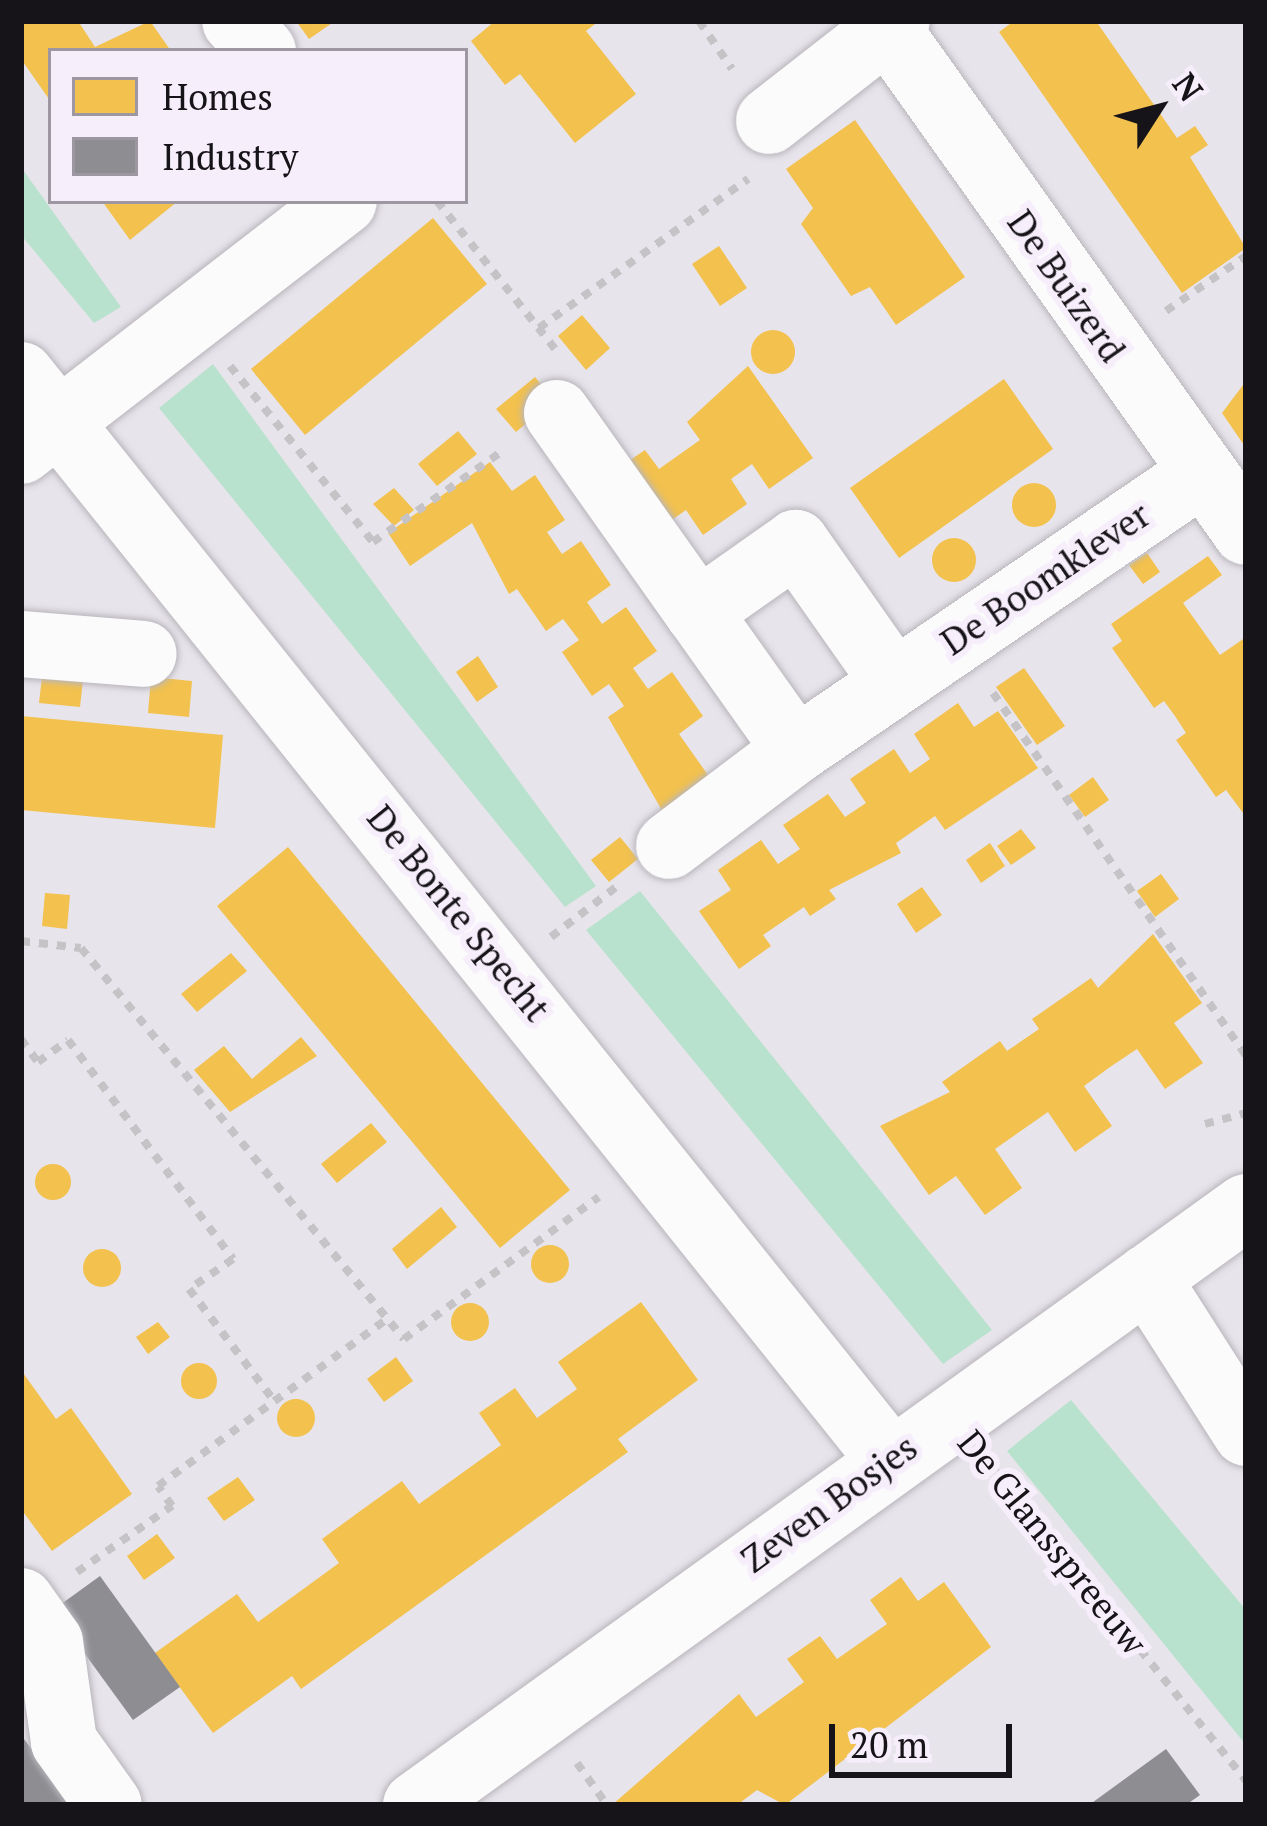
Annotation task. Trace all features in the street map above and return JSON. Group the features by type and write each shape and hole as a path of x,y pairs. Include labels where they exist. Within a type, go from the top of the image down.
{"street":[{"path":"235,21 260,48"},
{"name":"De Buizerd","path":"770,121 895,28 1111,349 1199,475 1246,532"},
{"path":"33,415 191,318 340,204"},
{"path":"557,412 796,750"},
{"name":"De Bonte Specht","path":"33,415 507,970 889,1458"},
{"name":"De Boomklever","path":"669,846 893,681 1199,475"},
{"path":"698,612 796,543 893,681"},
{"path":"21,644 144,654"},
{"name":"Zeven Bosjes","path":"416,1805 889,1458 1246,1207"},
{"path":"1147,1278 1246,1433"},
{"path":"24,1604 50,1642 64,1742 109,1805"}],"path":[{"path":"539,328 761,169 770,121"},
{"path":"191,318 373,542 557,412 566,364 439,204"},
{"path":"1111,349 1246,256"},
{"path":"955,638 1246,1055"},
{"path":"507,970 669,846"},
{"path":"21,941 81,948 404,1339 652,1158"},
{"path":"21,1039 38,1062 68,1040 233,1259 189,1289 275,1402"},
{"path":"1204,1124 1246,1113"},
{"path":"24,1604 172,1506 158,1486 387,1319"},
{"name":"De Glansspreeuw","path":"950,1415 1246,1780"}],"green space":[{"path":"21,167 121,307 94,323 21,235"},
{"path":"213,364 596,886 565,907 159,408"},
{"path":"640,891 992,1330 943,1364 586,930"},
{"path":"1071,1400 1246,1610 1246,1745 1007,1451"}],"building: Homes":[{"path":"21,21 78,21 95,47 150,21 169,48 48,48 48,98 21,59"},
{"path":"296,21 335,21 309,39"},
{"path":"495,21 599,21 586,31 636,94 575,143 520,74 505,85 471,41"},
{"path":"1014,21 1096,21 1177,138 1195,126 1208,145 1190,157 1246,248 1182,293 999,32"},
{"path":"855,120 965,277 896,325 870,287 851,296 801,224 813,208 786,169"},
{"path":"104,204 174,204 130,240"},
{"path":"433,218 487,284 305,435 251,369"},
{"path":"719,246 747,288 720,306 692,264"},
{"path":"582,315 610,348 586,370 558,336"},
{"path":"773,330 789,336 795,352 789,368 773,374 757,368 751,352 757,336"},
{"path":"748,366 813,458 769,489 752,464 731,479 747,504 703,535 686,510 663,526 620,467 645,450 659,469 700,440 687,422"},
{"path":"535,377 554,400 516,432 496,409"},
{"path":"1004,379 1053,449 899,558 850,488"},
{"path":"1246,381 1246,448 1222,413"},
{"path":"458,431 477,454 437,486 418,464"},
{"path":"490,462 512,491 535,475 565,520 547,532 562,554 581,541 611,585 587,602 602,624 626,607 657,651 633,668 648,689 672,672 703,716 679,734 715,785 667,819 608,717 624,706 609,684 592,696 562,652 579,640 563,619 546,631 517,589 509,594 472,523 410,566 388,533"},
{"path":"1034,483 1050,489 1056,505 1050,521 1034,527 1018,521 1012,505 1018,489"},
{"path":"394,488 414,510 394,526 373,504"},
{"path":"954,538 970,544 976,560 970,576 954,582 938,576 932,560 938,544"},
{"path":"1147,553 1160,572 1143,584 1129,565"},
{"path":"1208,556 1222,575 1183,603 1220,655 1246,637 1246,817 1226,790 1216,797 1176,740 1186,733 1175,716 1164,701 1154,708 1112,648 1122,641 1111,624"},
{"path":"478,656 498,687 477,702 456,672"},
{"path":"43,668 84,671 80,707 39,703"},
{"path":"1024,668 1065,726 1037,745 996,687"},
{"path":"151,677 192,681 189,717 148,713"},
{"path":"958,703 974,727 998,711 1038,768 945,830 935,816 896,843 901,853 829,890 836,899 810,916 804,907 763,935 771,946 739,969 699,911 731,890 718,870 761,840 778,864 800,849 783,825 828,794 845,817 866,803 850,779 894,749 910,773 930,759 914,734"},
{"path":"21,716 223,735 215,828 21,810"},
{"path":"1093,777 1109,800 1085,817 1069,795"},
{"path":"1021,829 1036,848 1011,865 997,846"},
{"path":"620,837 638,859 609,882 591,860"},
{"path":"990,843 1005,866 981,883 966,860"},
{"path":"288,847 570,1190 500,1248 217,906"},
{"path":"1161,874 1179,899 1155,917 1137,891"},
{"path":"922,887 942,915 916,933 897,904"},
{"path":"45,893 70,895 67,929 42,926"},
{"path":"1153,934 1202,1003 1174,1023 1203,1063 1165,1089 1137,1049 1110,1067 1084,1086 1112,1126 1075,1152 1048,1112 995,1149 1022,1188 985,1215 956,1176 929,1195 880,1126 950,1092 942,1082 1000,1041 1007,1051 1039,1029 1032,1019 1091,978 1098,988"},
{"path":"231,953 247,971 197,1012 181,994"},
{"path":"301,1037 317,1056 230,1112 194,1070 224,1046 252,1079"},
{"path":"371,1123 387,1142 337,1183 321,1164"},
{"path":"53,1164 66,1169 71,1182 66,1195 53,1200 40,1195 35,1182 40,1169"},
{"path":"441,1207 457,1227 407,1269 392,1249"},
{"path":"550,1245 563,1251 569,1264 563,1277 550,1283 537,1277 531,1264 537,1251"},
{"path":"102,1249 115,1255 121,1268 115,1281 102,1287 89,1281 83,1268 89,1255"},
{"path":"641,1302 698,1380 618,1439 628,1452 301,1689 292,1676 213,1733 155,1653 237,1594 258,1622 339,1563 322,1539 363,1509 402,1481 419,1504 501,1445 479,1413 515,1388 537,1418 577,1389 558,1362"},
{"path":"470,1303 483,1309 489,1322 483,1335 470,1341 457,1335 451,1322 457,1309"},
{"path":"158,1322 170,1337 148,1354 136,1337"},
{"path":"396,1357 413,1381 384,1402 367,1379"},
{"path":"199,1363 212,1368 217,1381 212,1394 199,1399 186,1394 181,1381 186,1368"},
{"path":"21,1370 56,1419 71,1408 132,1494 52,1551 21,1509"},
{"path":"296,1399 309,1405 315,1418 309,1431 296,1437 283,1431 277,1418 283,1405"},
{"path":"238,1477 255,1500 224,1521 207,1498"},
{"path":"157,1534 175,1558 144,1580 127,1556"},
{"path":"901,1577 918,1601 944,1582 991,1647 785,1805 757,1790 737,1805 612,1805 739,1694 756,1717 804,1682 787,1659 820,1636 837,1659 887,1624 870,1600"}],"building: Industry":[{"path":"100,1576 180,1687 133,1720 53,1610"},
{"path":"21,1735 39,1759 72,1805 21,1805"},
{"path":"1166,1749 1200,1795 1186,1805 1089,1805"}]}
